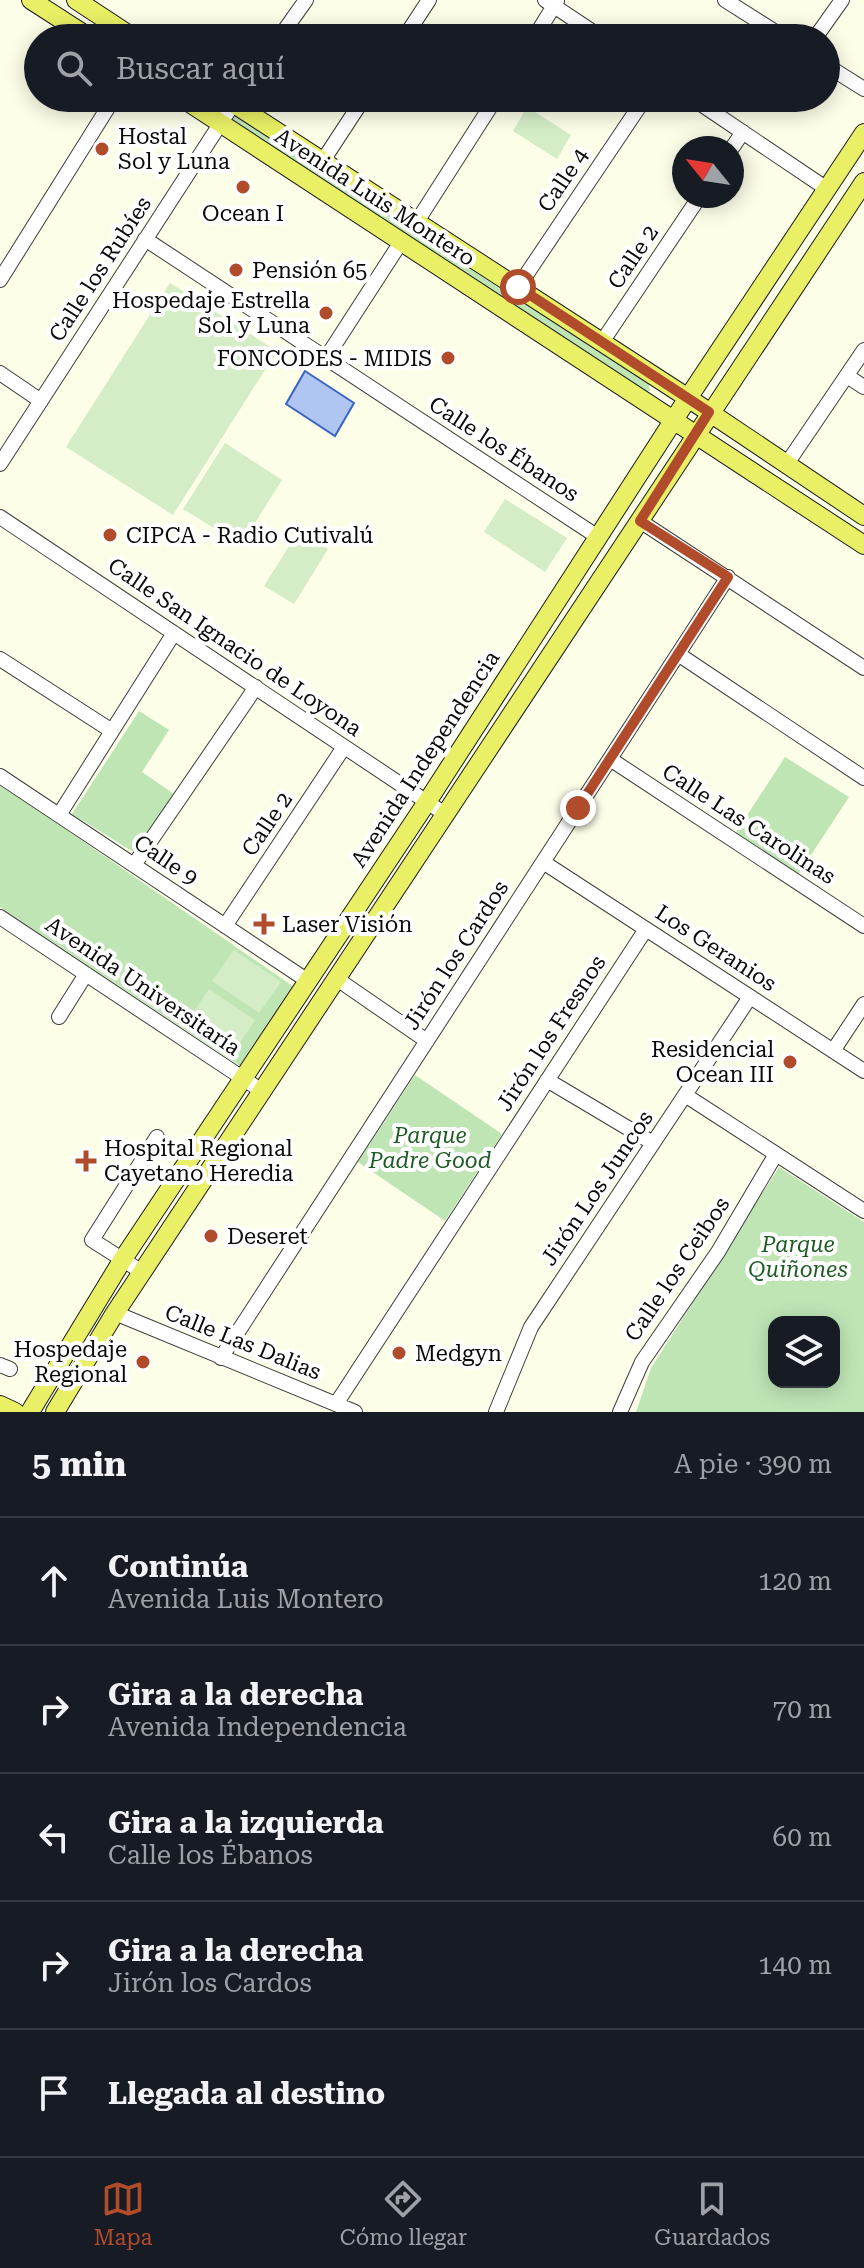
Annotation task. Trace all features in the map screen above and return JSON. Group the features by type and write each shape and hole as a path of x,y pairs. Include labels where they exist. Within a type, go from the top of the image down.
{"main road":[{"path":"31,0 68,24"},
{"path":"76,0 113,24"},
{"name":"Avenida Luis Montero","path":"203,112 864,545"},
{"name":"Avenida Luis Montero","path":"249,112 864,516"},
{"name":"Avenida Independencia","path":"30,1412 123,1259 427,802 688,398 864,133"},
{"path":"55,1412 115,1313 709,412 857,208 864,182"},
{"path":"0,1405 15,1412"}],"street":[{"path":"289,24 306,0"},
{"path":"413,24 429,0"},
{"path":"725,0 763,24"},
{"path":"541,24 552,2 583,24"},
{"path":"823,24 836,2"},
{"path":"840,74 864,89"},
{"path":"0,280 105,112"},
{"name":"Calle los Rubíes","path":"0,464 226,112"},
{"path":"322,162 355,112"},
{"path":"416,223 487,112"},
{"name":"Calle 4","path":"518,287 636,112"},
{"path":"713,112 827,189"},
{"path":"740,136 743,132"},
{"name":"Calle 2","path":"602,342 692,208"},
{"name":"Calle los Ébanos","path":"145,239 598,537"},
{"path":"326,358 401,242"},
{"path":"786,465 864,350"},
{"path":"0,373 41,401"},
{"path":"847,376 864,387"},
{"name":"Calle San Ignacio de Loyona","path":"0,517 445,814"},
{"path":"640,521 864,668"},
{"name":"Jirón los Cardos","path":"221,1358 728,577"},
{"path":"59,815 174,633"},
{"path":"678,654 864,778"},
{"path":"0,659 112,731"},
{"path":"134,865 256,687"},
{"name":"Calle 2","path":"225,926 344,747"},
{"name":"Calle Las Carolinas","path":"610,759 864,926"},
{"name":"Calle 9","path":"0,776 308,981"},
{"name":"Los Geranios","path":"543,862 864,1071"},
{"name":"Avenida Universitaría","path":"0,917 262,1091"},
{"name":"Jirón los Fresnos","path":"336,1404 646,929"},
{"path":"59,1017 86,974"},
{"path":"337,979 427,1041"},
{"name":"Jirón Los Juncos","path":"496,1412 531,1327 750,997"},
{"path":"833,1051 864,1004"},
{"path":"547,1080 653,1143"},
{"path":"685,1095 864,1211"},
{"path":"142,1272 92,1240 157,1137"},
{"name":"Calle los Ceibos","path":"620,1412 642,1362 718,1252 776,1154"},
{"name":"Calle Las Dalias","path":"115,1313 355,1412"}],"green space":[{"path":"236,112 648,381 650,391 640,391 230,120"},
{"path":"524,112 535,112 571,135 557,159 513,131"},
{"path":"170,283 277,351 173,515 66,447"},
{"path":"225,443 282,480 241,545 183,509"},
{"path":"505,499 567,538 545,572 484,532"},
{"path":"299,530 328,549 294,604 264,586"},
{"path":"139,711 169,730 142,772 174,794 135,853 72,814"},
{"path":"785,757 849,797 798,875 735,834"},
{"path":"0,784 297,989 243,1068 0,907"},
{"path":"234,950 281,982 259,1013 212,981"},
{"path":"209,989 255,1020 235,1050 189,1019"},
{"name":"Parque Padre Good","path":"415,1075 502,1134 445,1221 358,1162"},
{"name":"Parque Quiñones","path":"779,1167 864,1222 864,1412 636,1412 651,1368"}],"water":[{"path":"305,371 354,403 335,436 286,404"}],"place":[{"name":"Hostal Sol y Luna","path":"102,149"},
{"name":"Ocean I","path":"243,187"},
{"name":"Pensión 65","path":"236,270"},
{"name":"Hospedaje Estrella Sol y Luna","path":"326,313"},
{"name":"FONCODES - MIDIS","path":"448,358"},
{"name":"CIPCA - Radio Cutivalú","path":"110,535"},
{"name":"Laser Visión","path":"264,924"},
{"name":"Residencial Ocean III","path":"790,1062"},
{"name":"Hospital Regional Cayetano Heredia","path":"86,1161"},
{"name":"Deseret","path":"211,1236"},
{"name":"Medgyn","path":"399,1353"},
{"name":"Hospedaje Regional","path":"143,1362"}],"route":[{"path":"518,287 709,412 640,521 728,577 578,808"}]}
